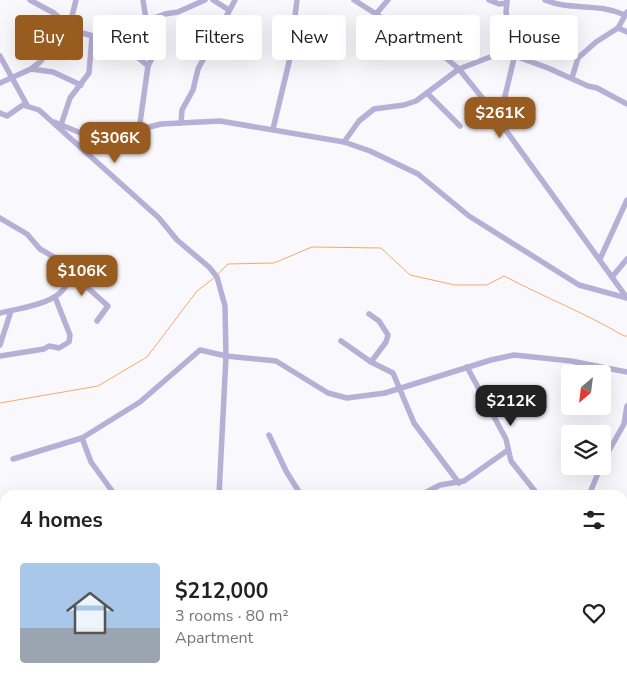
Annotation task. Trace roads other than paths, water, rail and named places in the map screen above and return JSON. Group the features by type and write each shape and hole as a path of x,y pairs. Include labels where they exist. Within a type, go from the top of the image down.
{"street":[{"path":"30,0 56,15"},
{"path":"72,15 76,0"},
{"path":"144,0 145,15"},
{"path":"162,15 178,12 204,0"},
{"path":"214,0 229,10"},
{"path":"180,123 182,110 193,90 198,68 235,0"},
{"path":"272,129 290,58 297,0"},
{"path":"54,122 93,138 102,139 161,124 220,122 344,142 370,151 418,174 439,189 458,208 578,285 627,298 500,121 459,69 442,56 354,0"},
{"path":"376,14 388,0"},
{"path":"490,0 508,1 510,15"},
{"path":"545,0 555,5 606,8 626,13 618,28 581,54 572,78"},
{"path":"618,28 627,32"},
{"path":"83,33 122,44 148,66"},
{"path":"61,125 69,101 91,67 92,37"},
{"path":"0,56 27,105"},
{"path":"344,142 359,121 374,108 404,105 427,93 459,69 490,57"},
{"path":"0,83 31,69 39,60"},
{"path":"139,130 148,66 151,60"},
{"path":"500,121 514,60"},
{"path":"529,60 588,86 598,88 627,104"},
{"path":"31,69 53,72 81,85"},
{"path":"427,93 460,126"},
{"path":"2,116 23,105 39,110 159,218 177,240 209,267 217,277 225,306 226,356 219,490"},
{"path":"600,259 627,200"},
{"path":"0,218 28,234 40,248 64,263 70,272 108,306 97,321"},
{"path":"612,277 627,259"},
{"path":"0,313 55,297 67,285 70,272"},
{"path":"0,356 44,349 49,346 59,348 69,342 70,336 55,297"},
{"path":"0,344 11,310"},
{"path":"370,314 379,321 386,331 388,338 371,362"},
{"path":"341,341 371,362 393,373 414,423 459,483"},
{"path":"13,459 82,438 140,402 200,350 226,356 276,361 328,393 339,397 361,397 399,388 500,358 526,356 627,372"},
{"path":"467,367 506,439 511,461 534,490"},
{"path":"611,447 624,424 627,406"},
{"path":"268,435 298,490"},
{"path":"82,438 91,462 111,490"},
{"path":"430,490 440,485 459,483 508,450"},
{"path":"591,490 597,475"}],"waterway":[{"path":"217,275 228,264 274,263 312,247 381,248 410,275 455,285 487,285 504,276 627,336"},
{"path":"0,403 98,386 147,357 197,291 214,278"}]}
